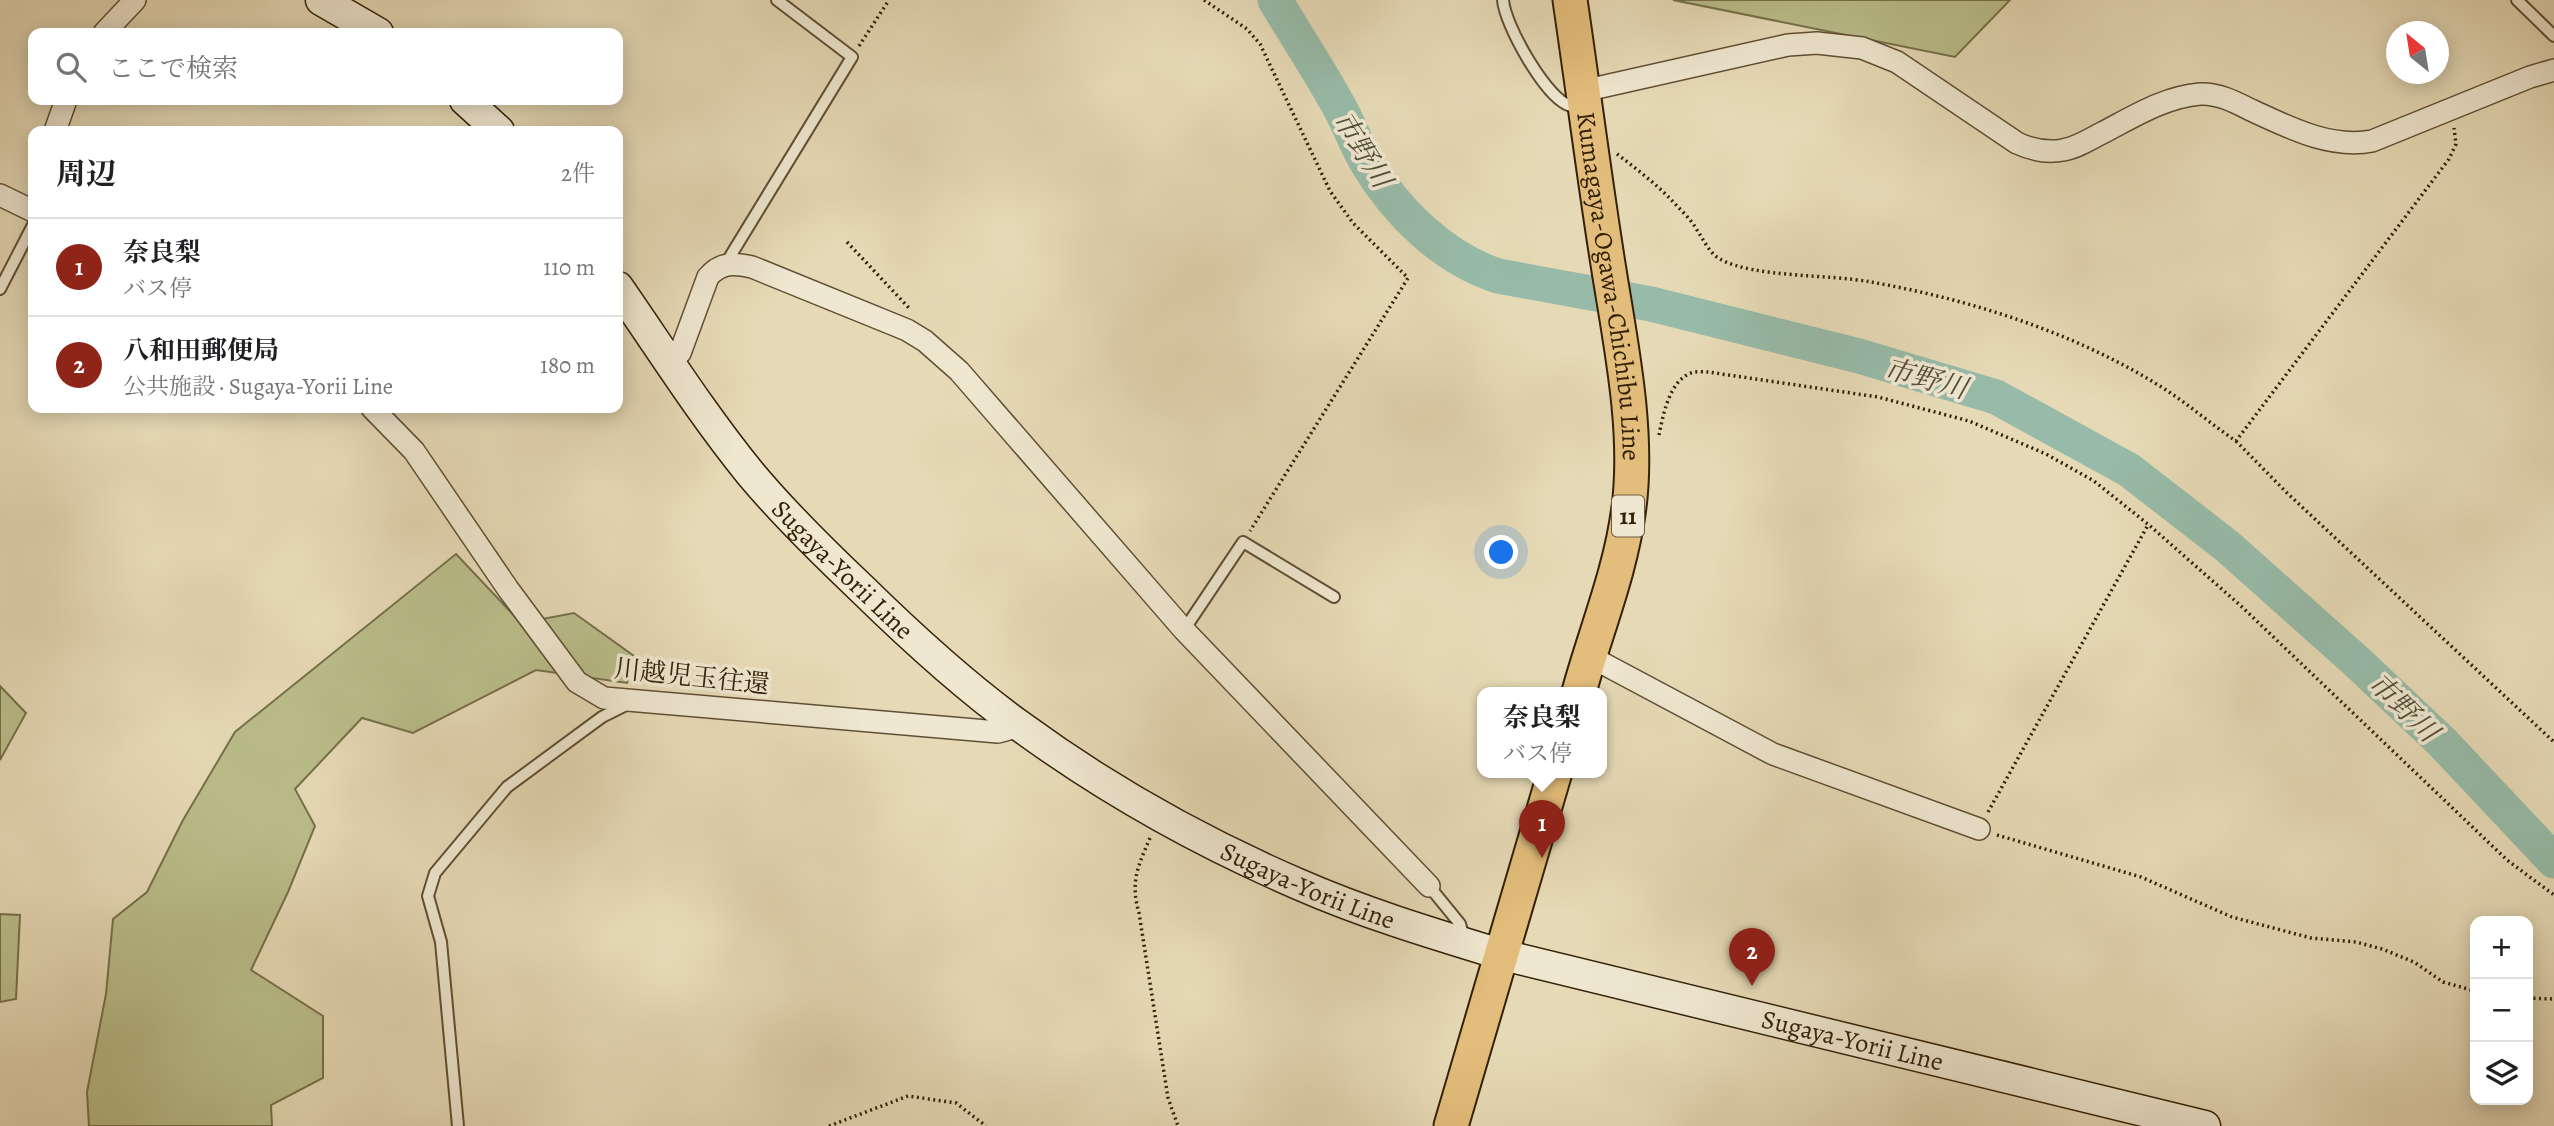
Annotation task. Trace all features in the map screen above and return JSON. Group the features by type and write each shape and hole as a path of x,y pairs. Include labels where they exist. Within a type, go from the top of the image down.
{"main road":[{"path":"321,0 369,28"},
{"name":"Kumagaya-Ogawa-Chichibu Line","path":"1570,0 1619,334 1630,425 1632,469 1629,508 1612,593 1580,687"},
{"path":"470,105 494,126"},
{"name":"Sugaya-Yorii Line","path":"623,294 719,434 799,528 909,634 1020,726 1087,772 1159,815 1297,884 1465,944 2205,1126"},
{"path":"1451,1126 1554,778"}],"street":[{"path":"109,28 135,0"},
{"path":"1585,110 1788,45 1817,43 1862,48 1896,62 2017,143 2032,150 2064,150 2084,143 2165,102 2204,94 2218,96 2320,138 2354,144 2372,141 2530,77 2554,70"},
{"path":"57,126 64,105"},
{"path":"0,195 28,209"},
{"path":"671,363 680,353 708,277 715,269 729,264 752,267 907,330 925,341 958,372 1184,630 1429,886"},
{"name":"川越児玉往還","path":"377,413 414,451 508,589 578,682 604,698 998,732 1020,726"},
{"path":"1589,656 1773,754 1982,823"}],"lane":[{"path":"729,264 731,255 852,57 777,0"},
{"path":"1503,0 1515,37 1550,90 1566,104 1585,110"},
{"path":"2517,0 2554,36"},
{"path":"0,289 28,235"},
{"path":"1184,630 1243,541 1334,597"},
{"path":"458,1126 441,942 429,896 435,873 507,787 603,717 634,701"},
{"path":"1429,886 1460,924 1465,944"}],"path":[{"path":"852,57 889,0"},
{"path":"1204,0 1247,29 1260,44 1330,191 1353,223 1408,278 1243,541"},
{"path":"1585,110 1675,203 1696,228 1712,254 1721,260 1756,269 1870,281 1957,302 2069,339 2164,389 2236,441 2286,492 2554,742"},
{"path":"2236,441 2449,159 2456,144 2449,111"},
{"path":"847,242 911,310"},
{"path":"1658,437 1664,412 1676,385 1691,373 1708,372 1878,397 1969,421 2046,454 2094,481 2149,525 2241,606 2507,860 2554,895"},
{"path":"2149,525 1982,823 2141,877 2232,917 2311,938 2356,942 2382,949 2414,962 2443,982 2470,990"},
{"path":"1159,815 1135,874 1134,896 1168,1098 1178,1126"},
{"path":"2533,998 2554,999"},
{"path":"829,1126 908,1096 956,1103 986,1126"}],"green space":[{"path":"1673,0 2010,0 1955,57"},
{"path":"456,554 521,623 574,613 634,656 627,683 536,670 413,733 362,718 295,789 315,826 288,892 251,970 323,1016 323,1078 271,1105 272,1126 89,1126 87,1092 106,994 113,919 147,892 183,820 235,732"},
{"path":"0,686 26,713 0,760"},
{"path":"0,914 20,915 16,999 0,1002"}],"waterway":[{"name":"市野川","path":"1275,0 1333,96 1363,157 1379,181 1407,216 1458,258 1498,276 1651,304 1859,356 1996,397 2129,470 2227,546 2356,661 2442,742 2554,861"}],"place":[{"name":"奈良梨","path":"1542,858"},
{"name":"八和田郵便局","path":"1752,986"}]}
